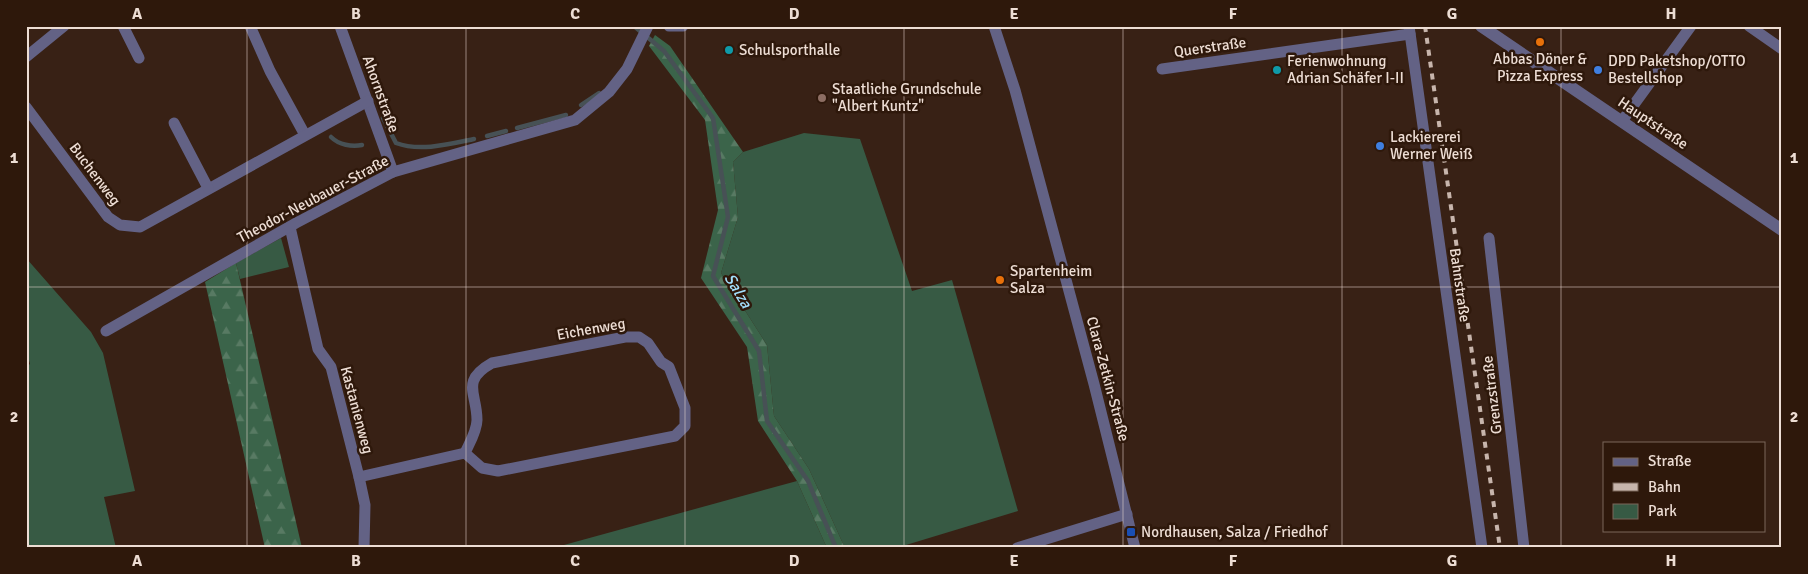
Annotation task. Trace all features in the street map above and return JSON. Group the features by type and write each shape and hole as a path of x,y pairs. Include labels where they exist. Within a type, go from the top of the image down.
{"street":[{"path":"26,57 64,26"},
{"path":"123,26 139,58"},
{"path":"250,26 270,71 305,135"},
{"name":"Ahornstraße","path":"340,26 393,172"},
{"path":"669,26 683,26"},
{"name":"Clara-Zetkin-Straße","path":"994,26 1015,90 1135,548"},
{"name":"Hauptstraße","path":"1481,26 1782,230"},
{"path":"1622,122 1691,26"},
{"path":"1749,26 1782,49"},
{"name":"Theodor-Neubauer-Straße","path":"106,331 290,227 393,172 575,120 610,92 627,69 647,27"},
{"name":"Querstraße","path":"1162,69 1409,30"},
{"name":"Bahnstraße","path":"1409,30 1482,548"},
{"name":"Buchenweg","path":"26,107 108,217 120,225 140,227 368,101"},
{"path":"174,123 208,188"},
{"name":"Kastanienweg","path":"290,227 318,349 331,367 359,477 365,505 364,548"},
{"name":"Grenzstraße","path":"1489,238 1524,548"},
{"name":"Eichenweg","path":"626,337 639,337 648,343 661,362 669,367 685,408 685,426 675,436 498,471 482,468 465,453 477,423 473,383 476,375 492,363 626,337"},
{"path":"359,477 465,453"},
{"path":"1017,548 1127,514"}],"green space":[{"path":"655,35 670,46 743,152 733,162 738,217 721,273 767,345 774,416 809,469 845,548 827,548 797,481 758,421 747,347 701,278 718,210 705,120 649,46"},
{"path":"804,133 860,139 912,291 952,280 1018,511 906,545 906,548 845,548 809,469 774,416 767,345 721,273 738,217 733,162 743,152"},
{"path":"281,238 289,267 240,279 236,263"},
{"path":"26,258 91,332 103,353 135,491 104,497 116,548 26,548 26,367 30,364 26,350"},
{"path":"236,263 302,548 265,548 205,282"},
{"path":"797,481 827,548 553,548"}],"waterway":[{"name":"Salza","path":"634,26 664,51 713,118 728,217 713,276 759,351 767,421 808,481 836,548"},
{"path":"581,105 599,93"},
{"path":"517,128 566,115"},
{"path":"383,118 396,143 405,146 435,146 474,139"},
{"path":"487,136 506,131"},
{"path":"331,137 346,145 362,145"}],"railway":[{"path":"1425,26 1500,548"}],"place":[{"name":"Abbas Döner & Pizza Express","path":"1540,42"},
{"name":"Schulsporthalle","path":"729,50"},
{"name":"Ferienwohnung Adrian Schäfer I-II","path":"1277,70"},
{"name":"DPD Paketshop/OTTO Bestellshop","path":"1598,70"},
{"name":"Staatliche Grundschule \"Albert Kuntz\"","path":"822,98"},
{"name":"Lackiererei Werner Weiß","path":"1380,146"},
{"name":"Spartenheim Salza","path":"1000,280"},
{"name":"Nordhausen, Salza / Friedhof","path":"1131,532"}]}
